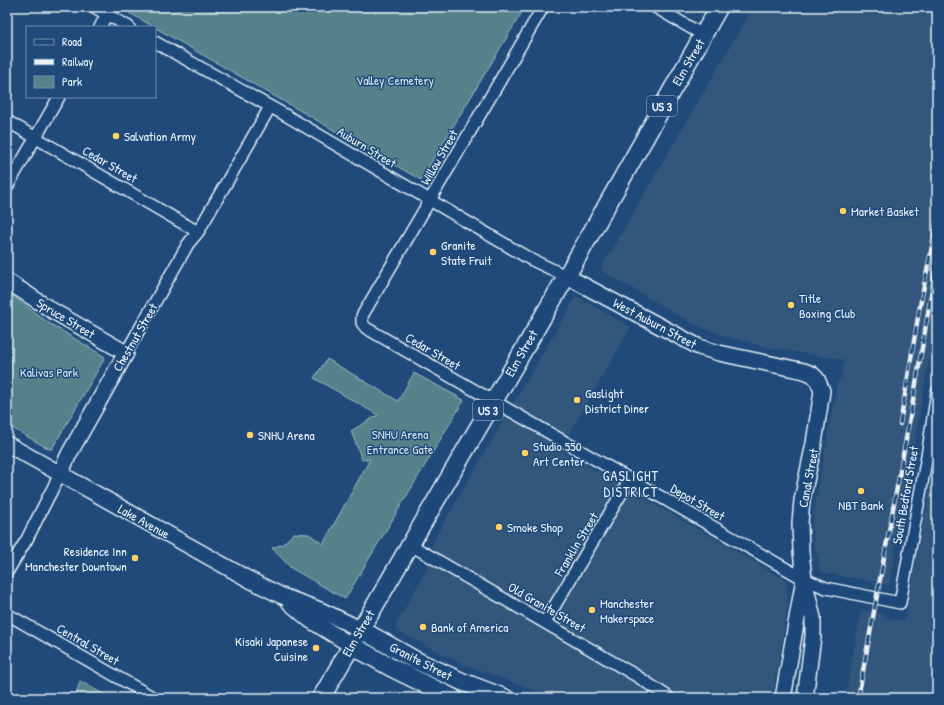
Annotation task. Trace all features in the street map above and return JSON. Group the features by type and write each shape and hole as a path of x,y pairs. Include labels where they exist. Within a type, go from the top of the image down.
{"main road":[{"name":"Elm Street","path":"321,698 566,276 719,7"},
{"name":"Granite Street","path":"360,629 415,660 463,682 506,698"},
{"name":"Granite Street","path":"351,645 392,668 453,698"}],"street":[{"path":"94,7 109,11 128,26"},
{"name":"Willow Street","path":"362,323 362,316 543,7"},
{"path":"655,7 703,35"},
{"path":"101,26 109,11"},
{"name":"Auburn Street","path":"156,43 270,107 530,259 566,276"},
{"path":"7,187 58,98"},
{"name":"Chestnut Street","path":"7,572 27,538 60,474 72,447 188,244 198,232 270,107"},
{"name":"Cedar Street","path":"7,121 198,232"},
{"name":"West Auburn Street","path":"566,276 699,347 719,353 792,367 812,374 817,379"},
{"name":"Spruce Street","path":"7,281 53,311 126,353"},
{"name":"Cedar Street","path":"362,323 371,331 493,401"},
{"name":"Canal Street","path":"805,698 813,638 814,618 804,579 800,523 802,500 820,410 822,391 817,379"},
{"name":"South Bedford Street","path":"900,603 937,392"},
{"name":"Depot Street","path":"493,401 804,579 826,588 900,603"},
{"name":"Lake Avenue","path":"7,444 236,572 282,596 320,610 360,629"},
{"name":"Franklin Street","path":"546,622 630,479"},
{"name":"Old Granite Street","path":"410,544 635,675 667,698"},
{"name":"Canal Street","path":"782,698 804,579"},
{"name":"Lake Avenue","path":"282,596 310,620 351,645"},
{"name":"Central Street","path":"7,614 154,698"}],"shaded area":[{"path":"753,7 937,7 937,316 889,585 825,573 820,570 813,537 812,525 814,510 836,389 838,381 841,377 844,360 771,348 730,338 695,325 600,270"},
{"path":"576,296 631,327 560,450 787,581 788,605 772,698 561,698 527,688 458,662 397,631 395,626 429,565 434,539"},
{"path":"937,447 937,698 845,698 861,610 883,614 887,618 905,620"}],"green space":[{"name":"Valley Cemetery","path":"128,7 525,7 421,180 156,28 156,26 152,26 126,11"},
{"name":"Kalivas Park","path":"7,292 49,323 105,357 52,449 49,449 7,425"},
{"name":"SNHU Arena Entrance Gate","path":"327,359 398,401 414,373 464,400 345,599 291,568 272,548 283,544 294,533 309,534 323,544 370,459 362,460 351,431 378,415 314,378"},
{"path":"80,681 110,698 75,698"}],"railway":[{"path":"900,424 919,311 937,221"},
{"path":"858,698 913,401 937,260"}],"place":[{"name":"Salvation Army","path":"116,136"},
{"name":"Market Basket","path":"843,211"},
{"name":"Granite State Fruit","path":"433,252"},
{"name":"Title Boxing Club","path":"791,305"},
{"name":"Gaslight District Diner","path":"577,400"},
{"name":"SNHU Arena","path":"250,435"},
{"name":"Studio 550 Art Center","path":"525,453"},
{"name":"NBT Bank","path":"861,491"},
{"name":"Smoke Shop","path":"499,527"},
{"name":"Residence Inn Manchester Downtown","path":"135,558"},
{"name":"Manchester Makerspace","path":"592,610"},
{"name":"Bank of America","path":"423,627"},
{"name":"Kisaki Japanese Cuisine","path":"316,648"}],"district":[{"name":"GASLIGHT DISTRICT","path":"631,484"}]}
